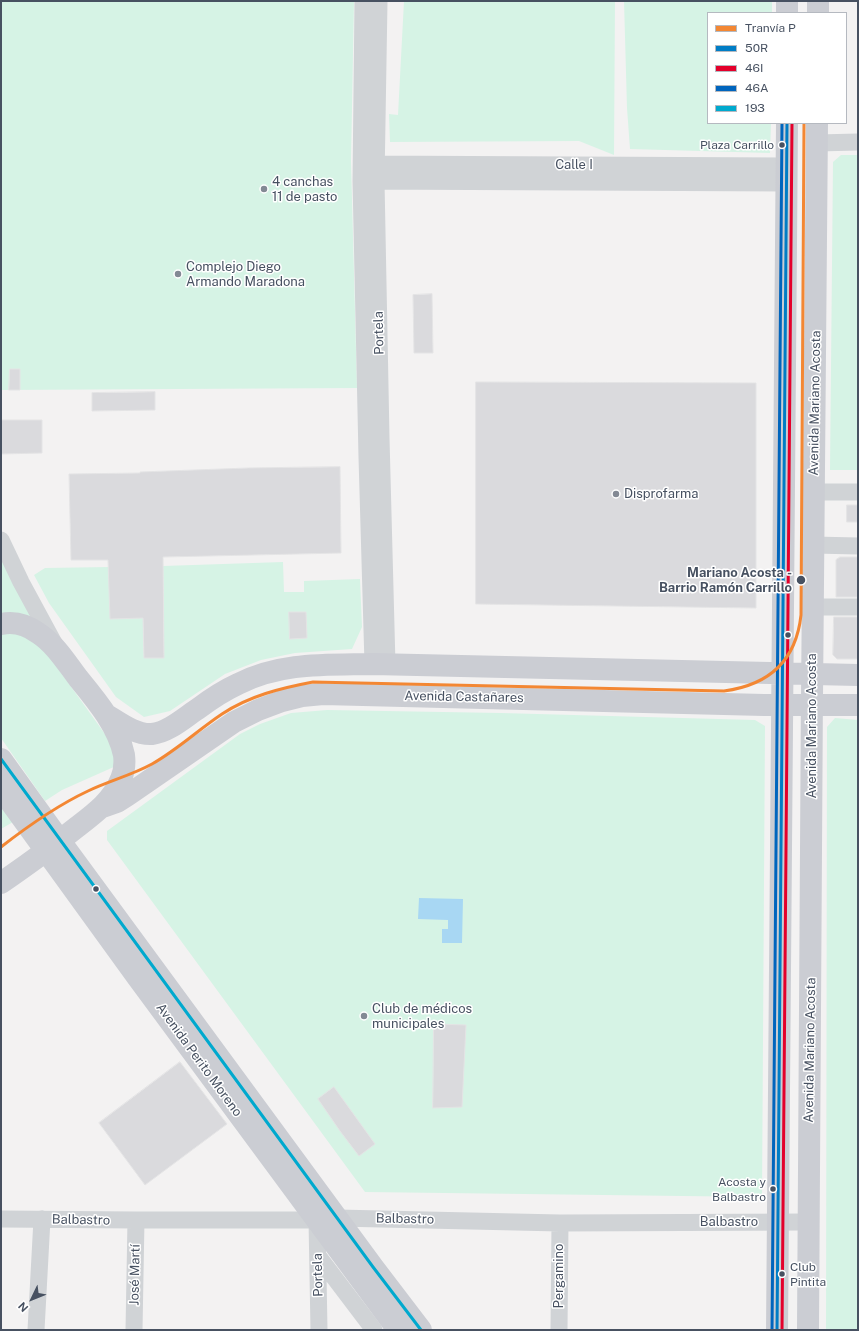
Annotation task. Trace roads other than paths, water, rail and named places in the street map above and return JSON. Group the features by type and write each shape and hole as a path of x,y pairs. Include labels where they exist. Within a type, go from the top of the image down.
{"main road":[{"path":"787,1 787,12"},
{"path":"818,1 818,12"},
{"path":"777,1330 787,124"},
{"name":"Avenida Mariano Acosta","path":"808,1330 813,674 812,607 817,133"},
{"path":"1,624 18,624 29,627 39,633 57,649 107,715 120,742 124,756 124,769 118,786 100,808 53,846 1,883"},
{"path":"107,715 129,728 142,733 158,733 173,726 206,703 239,683 265,673 288,667 306,665 380,665 858,675"},
{"name":"Avenida Castañares","path":"100,808 117,802 128,795 234,722 258,710 282,701 302,696 323,694 858,705"},
{"name":"Avenida Perito Moreno","path":"1,759 53,846 327,1219 398,1330"},
{"name":"Avenida Perito Moreno","path":"1,790 53,846"},
{"name":"Avenida Perito Moreno","path":"327,1219 421,1330"}],"street":[{"name":"Portela","path":"363,1 369,181 381,438 380,665"},
{"name":"Portela","path":"369,164 379,1"},
{"path":"817,133 858,142"},
{"name":"Calle I","path":"369,164 786,174"},
{"name":"Calle I","path":"369,181 786,174"},
{"path":"813,492 858,492"},
{"path":"1,540 21,582 57,649"},
{"path":"813,545 858,546"},
{"path":"812,607 858,607"},
{"name":"Balbastro","path":"1,1219 327,1219 560,1223 808,1222"},
{"path":"36,1330 42,1219"},
{"name":"Portela","path":"319,1330 318,1256 327,1219"},
{"name":"José Martí","path":"134,1330 136,1220"},
{"name":"Pergamino","path":"559,1330 560,1223"},
{"path":"318,1256 374,1330"}],"water":[{"path":"419,898 463,899 462,943 442,943 442,929 448,929 448,920 418,919"}],"tram line":[{"name":"P","path":"1,847 32,824 65,803 96,787 152,764 232,708 243,702 289,687 313,682 724,691 740,688 754,683 778,668 786,658 793,645 798,631 801,615 804,124"}],"place":[{"name":"Plaza Carrillo","path":"782,145"},
{"name":"4 canchas 11 de pasto","path":"264,189"},
{"name":"Complejo Diego Armando Maradona","path":"178,274"},
{"name":"Disprofarma","path":"616,494"},
{"name":"Mariano Acosta - Barrio Ramón Carrillo","path":"801,580"},
{"name":"Club de médicos municipales","path":"364,1016"},
{"name":"Acosta y Balbastro","path":"773,1189"},
{"name":"Club Pintita","path":"782,1274"}]}
